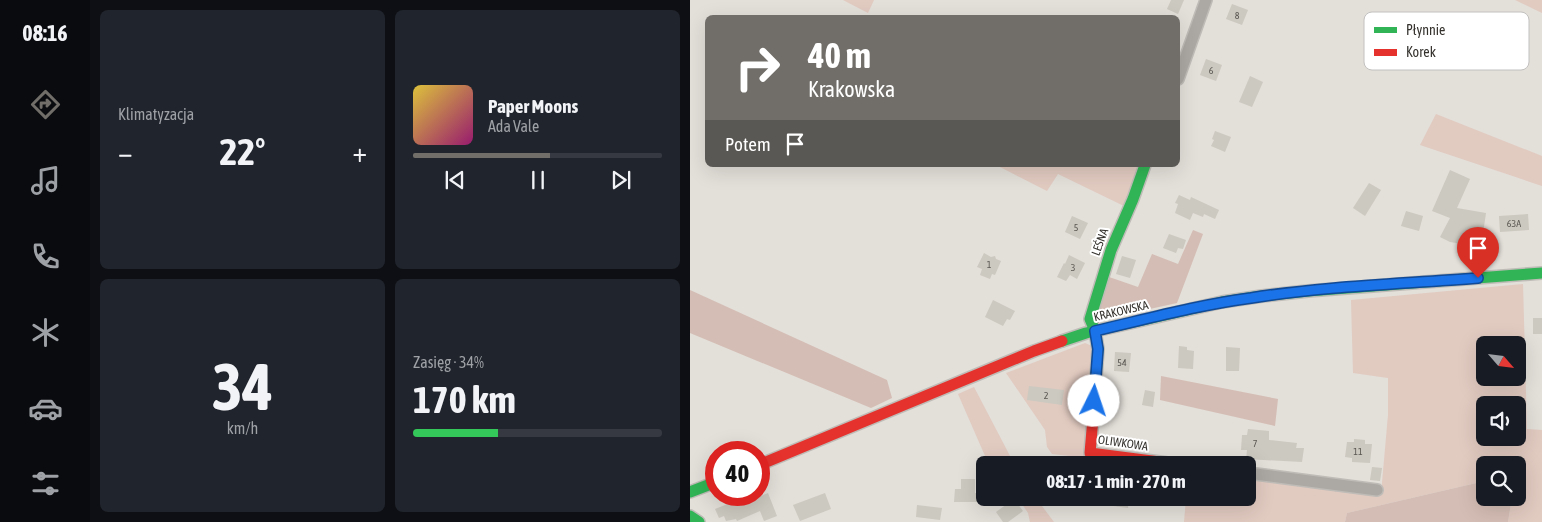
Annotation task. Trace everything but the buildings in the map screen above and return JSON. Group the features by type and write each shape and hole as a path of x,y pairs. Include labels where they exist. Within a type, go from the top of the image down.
{"main road":[{"name":"LEŚNA","path":"1095,331 1090,319 1108,258 1144,167"},
{"name":"KRAKOWSKA","path":"770,460 1034,351 1086,333 1222,302 1262,296 1542,273"},
{"name":"OLIWKOWA","path":"1095,331 1098,349 1090,453 1113,456"},
{"path":"690,492 705,486"},
{"path":"690,516 699,522"}],"street":[{"path":"1180,72 1206,0"},
{"path":"1256,475 1376,490"}],"shaded area":[{"path":"843,0 874,0 868,13"},
{"path":"1515,0 1542,0 1542,13"},
{"path":"1436,114 1542,156 1542,186 1420,145"},
{"path":"1000,167 1138,167 1124,206 1058,174 1047,191"},
{"path":"1193,230 1203,234 1177,303 1095,321 1109,277 1138,287 1152,254 1178,264"},
{"path":"1523,284 1524,336 1476,336 1476,386 1526,386 1527,429 1542,430 1542,522 1508,522 1511,506 1526,506 1526,456 1476,456 1476,483 1347,513 1345,522 1184,522 1185,506 1256,506 1256,478 1381,494 1388,415 1388,378 1353,373 1351,300"},
{"path":"690,290 887,380 892,398 871,408 690,333"},
{"path":"1085,343 1094,347 1088,456 1052,454 1047,447 1045,430 1006,373"},
{"path":"1161,376 1278,399 1275,426 1160,400"},
{"path":"974,387 1010,456 985,456 958,394"},
{"path":"1476,483 1476,506 1511,506 1508,522 1345,522 1347,513"},
{"path":"1023,506 1042,506 1054,522 1030,522 1028,513"}],"traffic: fast":[{"path":"1093,418 1098,349 1095,331 1090,319 1111,250 1144,167"},
{"path":"1062,341 1086,333 1222,302 1262,296 1542,273"},
{"path":"690,492 705,486"},
{"path":"690,516 699,522"}],"traffic: jam":[{"path":"770,460 1062,341"},
{"path":"1093,418 1090,453 1113,456"}],"route":[{"path":"1094,401 1098,349 1095,331 1209,305 1262,296 1478,278"}]}
